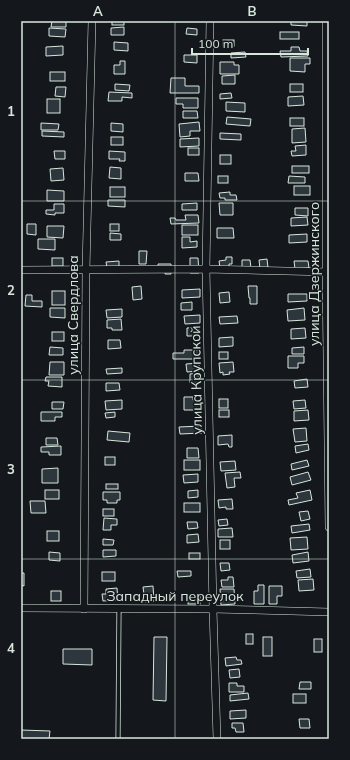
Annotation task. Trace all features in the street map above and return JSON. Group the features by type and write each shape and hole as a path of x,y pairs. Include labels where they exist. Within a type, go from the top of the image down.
{"street":[{"name":"улица Свердлова","path":"84,608 86,270 92,21"},
{"name":"улица Крупской","path":"210,21 206,269 217,739"},
{"name":"улица Дзержинского","path":"326,21 329,527"},
{"path":"21,270 206,269 328,272"},
{"name":"Западный переулок","path":"21,608 213,609 329,612"}],"lane":[{"path":"118,739 119,609"}],"building":[{"path":"52,21 66,21 66,27 51,27"},
{"path":"112,21 124,21 124,25 112,25"},
{"path":"291,21 307,21 307,26 291,25"},
{"path":"124,27 124,35 111,35 111,28"},
{"path":"49,28 66,29 65,37 49,36"},
{"path":"187,28 197,29 197,35 186,34"},
{"path":"280,32 299,32 299,39 280,39"},
{"path":"223,40 234,40 234,46 223,46"},
{"path":"114,42 128,43 128,51 114,50"},
{"path":"63,46 63,55 46,56 46,47"},
{"path":"291,47 299,47 300,51 307,51 308,56 281,57 280,51 291,51"},
{"path":"245,52 246,57 231,58 231,53"},
{"path":"184,55 197,55 197,63 184,62"},
{"path":"290,58 310,58 310,64 305,64 305,72 290,71"},
{"path":"120,61 125,61 125,74 114,74 114,65 120,65"},
{"path":"220,62 234,62 234,65 239,65 239,74 220,74"},
{"path":"50,72 65,72 65,81 50,81"},
{"path":"235,75 235,84 222,84 222,76"},
{"path":"171,78 185,78 185,86 199,86 199,93 170,93"},
{"path":"115,84 130,85 129,91 115,90"},
{"path":"290,84 303,84 303,92 290,92"},
{"path":"56,87 66,87 65,97 55,96"},
{"path":"109,92 132,93 132,98 122,97 122,101 108,101"},
{"path":"231,93 232,98 220,99 220,94"},
{"path":"303,96 304,105 288,106 288,97"},
{"path":"176,98 198,98 198,108 183,108 183,104 176,104"},
{"path":"47,99 60,99 60,113 47,113"},
{"path":"226,102 245,103 245,112 226,111"},
{"path":"183,111 197,111 198,118 183,118"},
{"path":"227,117 251,119 250,126 226,124"},
{"path":"290,118 304,118 304,126 290,126"},
{"path":"199,122 200,131 190,131 190,136 180,137 179,124"},
{"path":"41,123 59,124 58,130 41,130"},
{"path":"111,123 123,124 123,132 111,131"},
{"path":"305,128 306,142 292,143 292,129"},
{"path":"42,131 64,132 64,137 42,136"},
{"path":"220,133 241,134 241,140 220,139"},
{"path":"111,137 123,137 123,145 111,145"},
{"path":"199,138 199,146 180,147 180,139"},
{"path":"306,145 306,155 292,156 291,151 296,151 295,146"},
{"path":"188,148 199,148 199,155 188,155"},
{"path":"54,151 65,151 65,159 55,159"},
{"path":"109,151 125,152 125,161 119,161 120,159 109,159"},
{"path":"220,155 231,155 231,164 220,164"},
{"path":"292,166 309,166 309,173 292,173"},
{"path":"110,167 121,168 121,179 109,178"},
{"path":"63,168 64,180 51,181 50,169"},
{"path":"185,173 198,173 199,181 185,181"},
{"path":"218,176 228,176 228,183 218,183"},
{"path":"289,176 305,177 305,183 288,183"},
{"path":"294,186 310,186 310,195 294,195"},
{"path":"110,187 125,187 125,197 110,197"},
{"path":"47,190 64,191 64,201 47,201"},
{"path":"230,192 230,195 236,195 237,200 225,200 225,198 220,198 219,193"},
{"path":"108,200 125,200 125,207 108,206"},
{"path":"197,203 197,210 182,210 182,204"},
{"path":"219,203 233,203 233,215 220,215"},
{"path":"54,204 64,204 64,213 55,213 55,215 46,214 46,210 54,210"},
{"path":"295,208 308,208 308,216 295,215"},
{"path":"185,215 198,215 199,223 171,224 170,218 175,218 176,220 186,220"},
{"path":"307,217 308,225 291,226 291,218"},
{"path":"27,224 36,224 36,235 27,234"},
{"path":"110,224 119,224 119,231 110,231"},
{"path":"182,225 198,225 198,235 182,235"},
{"path":"47,226 64,226 63,238 47,237"},
{"path":"217,228 233,228 234,238 217,238"},
{"path":"110,233 121,234 121,240 110,240"},
{"path":"307,234 307,242 289,243 289,235"},
{"path":"182,237 190,237 190,242 197,241 197,247 182,248"},
{"path":"38,239 55,239 55,250 38,249"},
{"path":"139,251 147,251 146,264 139,264"},
{"path":"226,257 232,257 232,264 229,264 229,268 220,268 219,261 226,260"},
{"path":"52,258 63,258 63,266 52,266"},
{"path":"190,258 198,258 199,273 190,273"},
{"path":"267,259 268,268 260,269 259,260"},
{"path":"242,260 250,260 251,268 242,268"},
{"path":"119,261 119,268 107,268 106,262"},
{"path":"294,261 308,261 309,268 295,269"},
{"path":"158,264 171,264 171,274 165,274 165,271 159,271"},
{"path":"141,286 142,299 133,300 132,287"},
{"path":"248,286 257,286 257,304 250,304"},
{"path":"200,289 200,297 182,298 182,290"},
{"path":"52,291 65,291 65,305 52,305"},
{"path":"229,292 230,302 220,303 219,293"},
{"path":"288,294 307,294 307,301 288,302"},
{"path":"26,295 32,295 32,301 42,301 42,307 25,306"},
{"path":"192,302 192,310 181,310 181,303"},
{"path":"50,308 65,308 65,318 50,317"},
{"path":"304,308 305,320 288,321 287,310"},
{"path":"122,309 122,317 107,318 106,310"},
{"path":"200,315 200,323 185,324 184,316"},
{"path":"237,316 238,323 220,324 219,317"},
{"path":"121,319 122,330 112,330 112,328 107,328 107,320"},
{"path":"199,327 199,336 187,336 187,328"},
{"path":"305,328 306,338 291,339 291,329"},
{"path":"52,332 64,332 64,341 52,341"},
{"path":"233,337 233,346 219,347 219,338"},
{"path":"108,340 120,340 121,348 108,349"},
{"path":"50,347 63,348 63,355 49,355"},
{"path":"304,347 304,354 292,354 292,348"},
{"path":"184,350 199,350 199,359 173,359 173,353 184,353"},
{"path":"219,352 228,352 228,359 219,359"},
{"path":"288,356 304,356 304,363 298,363 298,368 288,368"},
{"path":"50,362 64,362 64,375 49,375"},
{"path":"233,362 234,372 229,372 230,374 223,375 223,372 220,373 219,363"},
{"path":"199,363 199,371 187,372 186,364"},
{"path":"122,368 122,373 107,374 106,369"},
{"path":"198,373 198,376 200,376 200,383 190,383 190,374"},
{"path":"46,377 62,377 62,387 48,386 49,381 45,381"},
{"path":"307,379 308,387 295,388 294,381"},
{"path":"106,383 119,383 120,390 106,391"},
{"path":"184,397 193,397 193,400 201,400 201,410 184,410"},
{"path":"219,399 228,399 228,408 219,408"},
{"path":"122,400 122,409 106,410 105,401"},
{"path":"305,400 306,408 294,409 293,401"},
{"path":"52,402 64,402 63,409 52,409"},
{"path":"219,410 229,410 229,417 219,417"},
{"path":"308,410 309,420 294,421 294,411"},
{"path":"41,412 62,412 62,417 55,417 55,421 41,421"},
{"path":"115,412 115,417 106,418 105,413"},
{"path":"201,426 202,433 180,434 179,427"},
{"path":"306,428 307,441 295,442 293,429"},
{"path":"108,431 130,433 129,442 107,440"},
{"path":"232,435 232,447 229,447 228,444 218,445 218,436"},
{"path":"46,438 57,438 58,445 46,445"},
{"path":"308,444 309,450 296,453 295,446"},
{"path":"61,446 61,455 49,455 49,452 41,452 41,447"},
{"path":"187,448 198,448 199,458 187,458"},
{"path":"105,457 115,457 115,465 105,465"},
{"path":"184,460 200,460 200,470 184,470"},
{"path":"307,460 309,466 292,470 291,464"},
{"path":"235,461 236,470 221,471 220,462"},
{"path":"58,468 58,483 42,483 42,469"},
{"path":"240,472 241,478 234,478 235,487 227,488 225,473"},
{"path":"308,472 311,480 292,485 290,477"},
{"path":"198,474 198,482 184,483 183,475"},
{"path":"106,484 118,484 118,489 106,489"},
{"path":"45,490 59,490 59,499 45,499"},
{"path":"198,490 198,497 188,498 188,491"},
{"path":"310,490 312,500 289,505 288,500 298,498 296,493"},
{"path":"103,492 120,492 120,500 117,500 117,503 107,503 107,500 103,500"},
{"path":"232,499 233,509 226,509 226,507 219,508 218,500"},
{"path":"30,501 45,501 46,513 31,513"},
{"path":"184,503 200,503 200,512 184,512"},
{"path":"103,509 114,509 114,516 103,516"},
{"path":"308,511 310,519 301,521 299,512"},
{"path":"104,518 117,519 117,525 111,525 111,530 103,530"},
{"path":"227,519 228,525 219,526 218,520"},
{"path":"187,522 197,522 198,528 188,529"},
{"path":"309,524 310,530 292,533 291,526"},
{"path":"232,528 233,537 218,537 218,529"},
{"path":"47,531 59,531 59,541 47,541"},
{"path":"198,534 199,542 187,543 187,535"},
{"path":"307,537 308,549 291,550 290,538"},
{"path":"103,539 114,540 113,545 103,545"},
{"path":"220,540 230,540 230,549 220,549"},
{"path":"103,550 116,550 116,556 103,557"},
{"path":"49,552 60,553 60,561 49,560"},
{"path":"308,552 309,561 293,563 292,555"},
{"path":"189,553 200,553 200,559 189,559"},
{"path":"220,563 229,563 230,570 221,571"},
{"path":"310,569 311,577 297,578 296,571"},
{"path":"177,571 191,571 191,576 178,577"},
{"path":"102,572 115,572 115,581 102,581"},
{"path":"21,573 24,573 24,586 21,585"},
{"path":"228,577 233,577 234,587 222,587 221,580 228,580"},
{"path":"313,579 314,590 299,591 298,580"},
{"path":"258,585 264,585 264,604 254,604 254,591 258,591"},
{"path":"153,586 154,601 145,602 143,587"},
{"path":"269,586 282,586 282,596 277,596 277,604 269,604"},
{"path":"117,588 118,600 103,601 102,594 106,594 106,589"},
{"path":"220,589 234,589 235,604 221,605"},
{"path":"51,591 61,591 61,601 51,601"},
{"path":"188,595 200,595 200,604 188,604"},
{"path":"246,634 253,634 253,644 246,644"},
{"path":"154,637 167,637 166,701 153,700"},
{"path":"263,637 272,637 272,656 263,656"},
{"path":"314,639 322,639 322,652 314,652"},
{"path":"63,649 92,649 92,665 63,664"},
{"path":"236,657 237,660 241,660 242,664 226,666 225,658"},
{"path":"239,669 240,677 230,678 229,670"},
{"path":"300,682 311,682 311,689 299,689"},
{"path":"229,683 237,683 237,686 244,686 244,692 229,692"},
{"path":"248,693 249,699 230,701 230,695"},
{"path":"293,694 306,694 306,703 293,703"},
{"path":"246,710 246,718 230,719 230,711"},
{"path":"299,719 309,719 310,728 300,728"},
{"path":"232,723 243,723 244,732 236,732 235,728 232,728"},
{"path":"21,730 50,731 49,739 21,739"}]}
